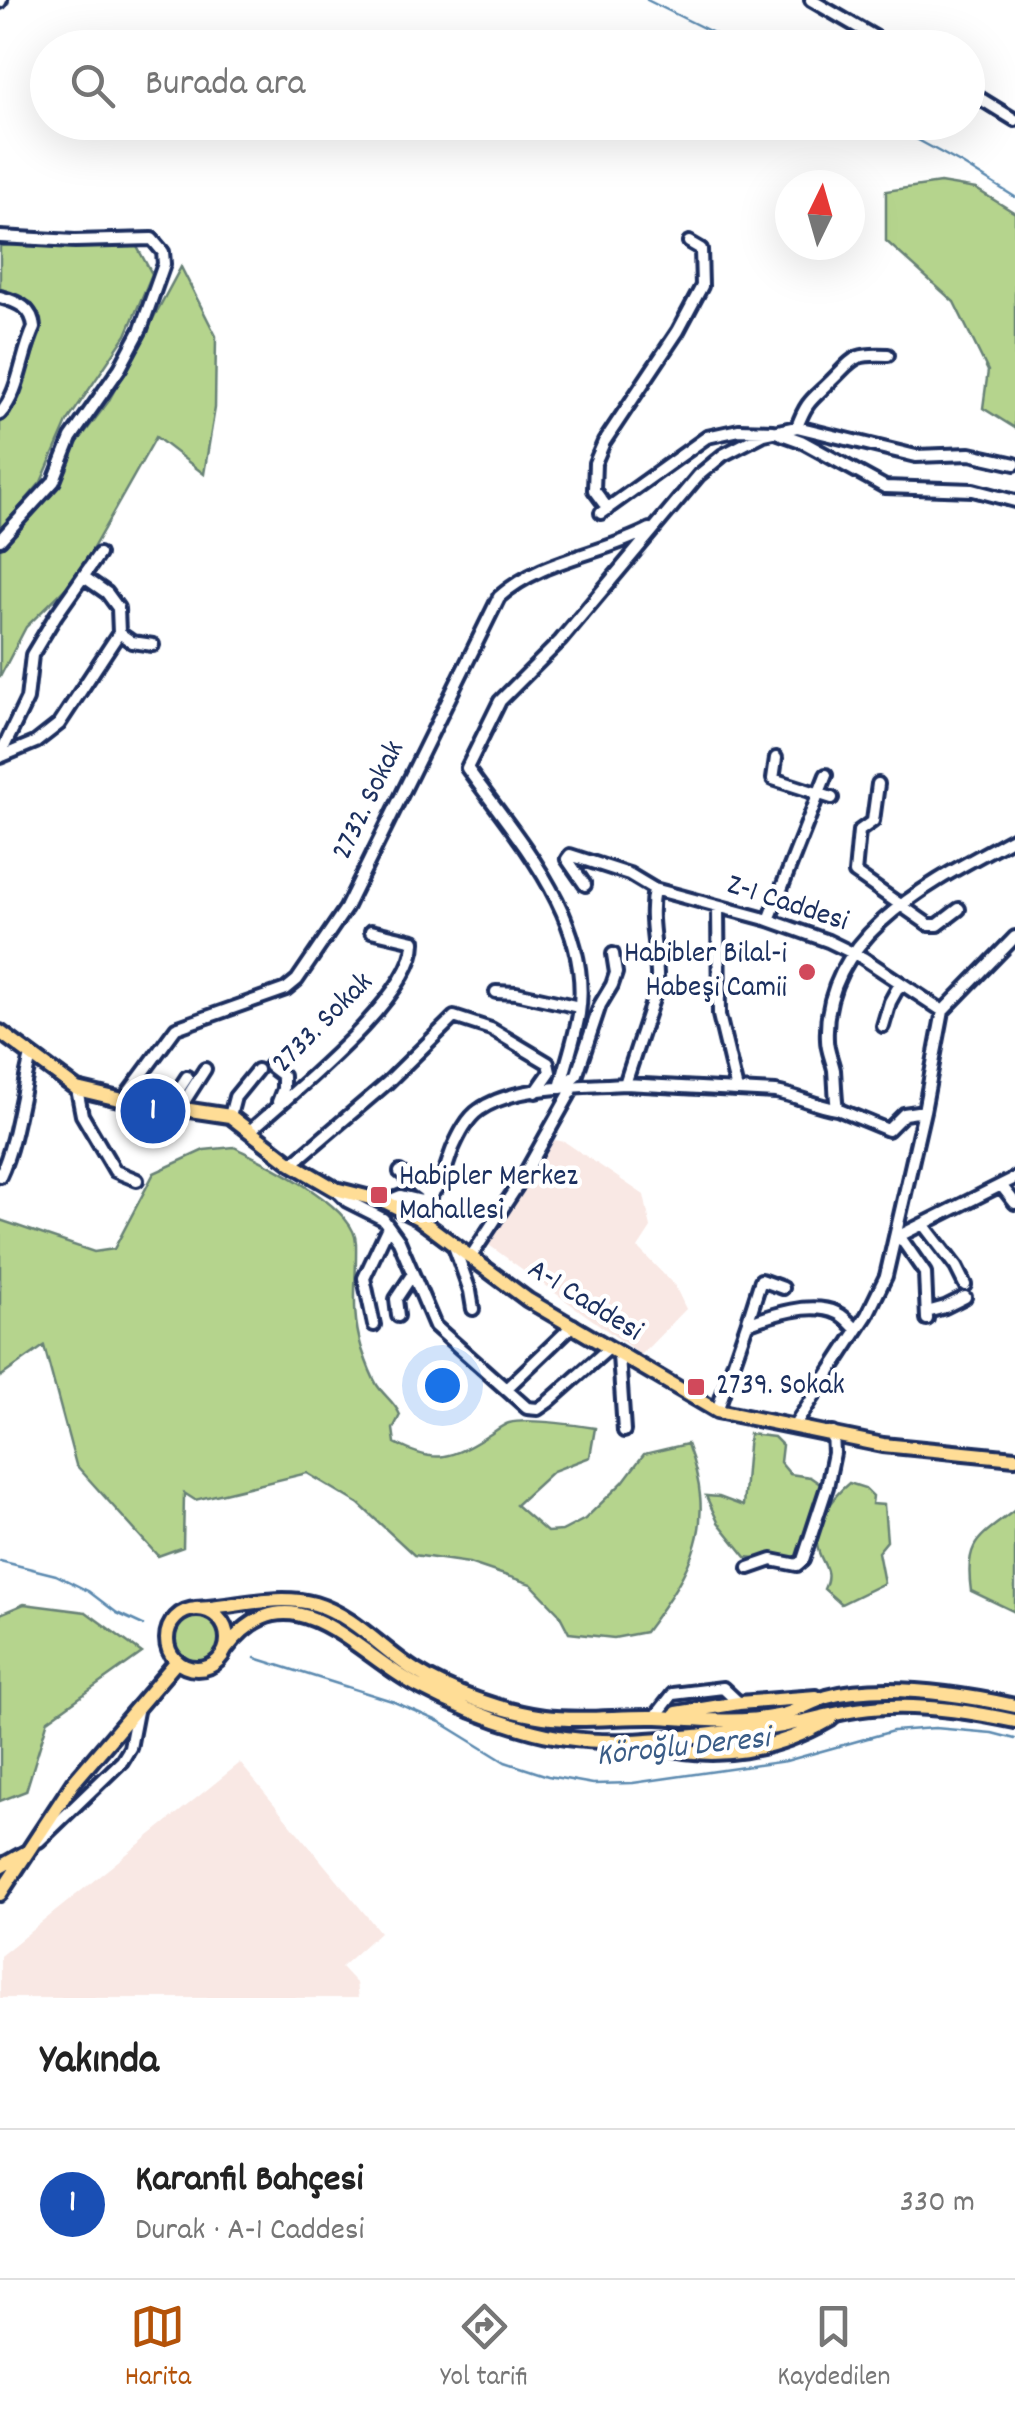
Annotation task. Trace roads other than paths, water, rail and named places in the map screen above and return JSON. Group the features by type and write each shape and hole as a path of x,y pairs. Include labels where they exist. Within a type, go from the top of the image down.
{"main road":[{"name":"A-1 Caddesi","path":"0,1032 77,1089 230,1116 292,1164 336,1189 386,1202 418,1218 528,1300 717,1411 883,1445 1015,1458"},
{"path":"1015,1706 935,1692 893,1690 739,1702 655,1717 543,1717 510,1709 416,1670 353,1624 316,1604 290,1600 263,1600 226,1609 186,1612 171,1625 168,1644 176,1661 194,1669 204,1668 220,1659 246,1626 258,1618 285,1612 306,1616 348,1638 418,1686 525,1730 582,1740 646,1742 778,1727 884,1706 930,1707 1015,1721"},
{"path":"195,1610 205,1610 222,1622 225,1650"},
{"path":"0,1894 73,1783 176,1661"},
{"path":"655,1717 718,1723 782,1716 829,1696"},
{"path":"646,1742 677,1751 746,1750 800,1738 844,1712"},
{"path":"0,1867 27,1852"}],"street":[{"path":"811,0 863,30"},
{"path":"985,101 1015,120"},
{"path":"0,237 75,241 152,239 162,252 164,264 141,328 120,368 71,438 54,480 0,540"},
{"name":"2732. Sokak","path":"689,242 701,250 702,286 678,332 604,442 595,463 594,490 605,511 708,437 739,430 773,432 801,440 885,487 974,490 1015,501"},
{"path":"0,297 29,310 34,328 22,354 14,390 0,414"},
{"path":"797,427 806,403 849,360 872,354 888,355"},
{"name":"2732. Sokak","path":"579,1008 580,976 572,938 541,870 467,768 500,701 560,640 711,465 773,432 797,427 916,456 970,454 1015,464"},
{"name":"2732. Sokak","path":"123,1100 176,1028 271,994 297,980 346,908 499,597 539,569 620,544 656,526"},
{"path":"0,756 27,699 32,655 99,554"},
{"path":"0,756 36,742 59,724 120,633 118,608 107,593 84,577"},
{"path":"120,633 132,642 153,646"},
{"path":"776,758 773,780 832,798"},
{"path":"769,920 826,775"},
{"path":"878,784 872,821 859,831 855,873 934,926 958,909"},
{"path":"837,1108 827,1044 828,1022 839,979 853,953 900,906 938,879 1015,838"},
{"name":"Z-1 Caddesi","path":"585,885 568,856 578,855 629,874 654,889 769,920 853,953 943,1010"},
{"path":"625,1084 657,987 650,909 654,889"},
{"path":"718,908 719,1015 737,1090"},
{"name":"2733. Sokak","path":"251,1130 343,1048 389,998 408,966 414,941 371,931"},
{"path":"795,1425 886,1276 898,1237 901,1206 943,1010 1015,937"},
{"path":"560,1088 577,1074 592,1024 616,974 613,954"},
{"path":"883,1026 900,984"},
{"path":"496,992 579,1008 560,1088"},
{"path":"292,1164 388,1083 454,1017 490,1028 548,1063 550,1072 536,1092"},
{"path":"0,1176 10,1154 31,1056"},
{"path":"270,1066 283,1076 276,1108"},
{"path":"174,1107 205,1069"},
{"path":"230,1116 235,1097 257,1070"},
{"path":"174,1107 187,1077"},
{"path":"386,1202 401,1196 422,1201 431,1196 441,1182 459,1136 475,1113 501,1099 536,1092 625,1084 776,1092 837,1108 888,1130 904,1114 924,1111"},
{"path":"472,1255 523,1177 573,1088"},
{"path":"77,1089 82,1115 115,1171 137,1180"},
{"path":"400,1172 431,1196"},
{"path":"898,1237 1015,1178"},
{"path":"1001,1185 1015,1204"},
{"path":"336,1189 347,1201 373,1212 399,1241 434,1326 527,1408 538,1409 614,1351"},
{"path":"898,1237 924,1273 927,1316 946,1308 965,1291 956,1267 922,1224"},
{"path":"374,1325 364,1278 388,1227"},
{"path":"452,1242 473,1309"},
{"path":"398,1316 396,1298 412,1274"},
{"path":"717,1411 760,1280 782,1288"},
{"path":"746,1324 781,1314 818,1310 836,1312 856,1330"},
{"path":"506,1389 573,1325"},
{"path":"614,1351 624,1431"},
{"path":"749,1568 772,1560 797,1565 803,1560 829,1480 834,1454 832,1433"},
{"path":"27,1852 122,1761 130,1748 138,1705"}],"waterway":[{"path":"647,0 708,30"},
{"path":"918,140 1015,197"},
{"name":"Köroğlu Deresi","path":"0,1561 56,1575 143,1625"},
{"name":"Köroğlu Deresi","path":"255,1658 392,1701 440,1722 505,1762 548,1776 593,1784 633,1783 786,1761 893,1731 935,1728 1015,1739"}],"place":[{"name":"Habibler Bilal-i Habeşi Camii","path":"807,972"},
{"name":"Karanfil Bahçesi","path":"153,1111"},
{"name":"Habipler Merkez Mahallesi","path":"379,1195"},
{"name":"2739. Sokak","path":"696,1387"}]}
